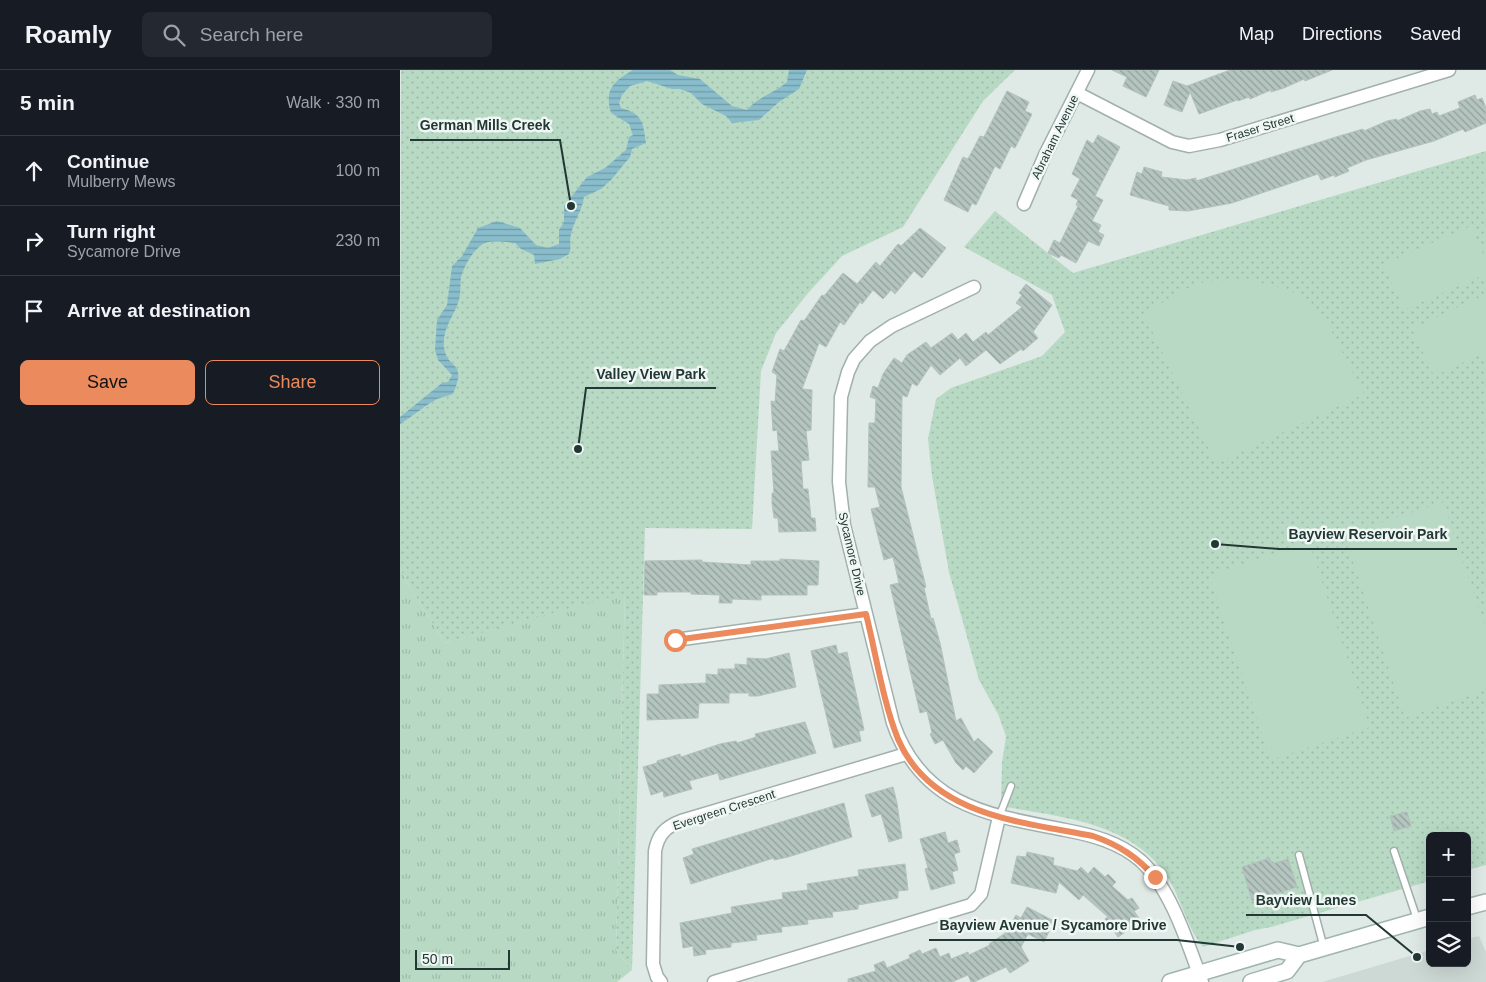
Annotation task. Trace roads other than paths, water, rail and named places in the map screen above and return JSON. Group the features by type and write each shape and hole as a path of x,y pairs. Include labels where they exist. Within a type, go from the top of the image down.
{"main road":[{"path":"1471,906 1486,902"},
{"path":"1170,982 1201,978 1278,950 1299,955 1424,918"},
{"path":"1251,982 1287,971 1299,955"}],"street":[{"name":"Abraham Avenue","path":"1024,204 1045,155 1088,70"},
{"name":"Fraser Street","path":"1077,92 1172,142 1189,146 1220,140 1449,70"},
{"name":"Sycamore Drive","path":"974,287 880,333 854,359 843,385 840,409 841,503 893,723 906,754 931,783 965,806 998,817 1093,836 1124,849 1141,861 1155,877 1167,896 1201,978"},
{"path":"675,640 866,614"},
{"name":"Evergreen Crescent","path":"661,982 656,978 653,964 655,851 656,843 664,830 681,821 906,754"},
{"path":"714,982 971,905 981,894 998,817"}],"lane":[{"path":"998,817 1011,786"},
{"path":"1394,851 1424,918"},
{"path":"1299,855 1324,948"}],"water":[{"path":"633,70 670,70 678,75 700,79 732,106 747,110 756,101 787,82 789,70 807,70 799,89 779,102 759,120 732,123 726,116 702,104 691,93 680,89 672,89 647,81 630,86 622,95 619,103 621,108 634,113 641,120 646,143 632,149 630,157 601,189 584,197 571,234 569,254 560,259 535,264 534,255 521,249 515,243 496,241 481,245 473,253 462,273 459,300 444,340 446,354 458,370 457,383 453,394 437,399 400,424 400,417 442,383 448,382 452,375 438,360 435,350 437,320 447,305 452,266 462,256 478,228 497,221 520,228 536,245 548,248 559,244 559,230 564,222 564,206 587,177 605,168 626,150 629,137 633,135 629,124 611,113 609,98 612,87 616,82"}],"place":[{"name":"German Mills Creek","path":"571,206"},
{"name":"Valley View Park","path":"578,449"},
{"name":"Bayview Reservoir Park","path":"1215,544"},
{"name":"Bayview Avenue / Sycamore Drive","path":"1240,947"},
{"name":"Bayview Lanes","path":"1417,957"}]}
